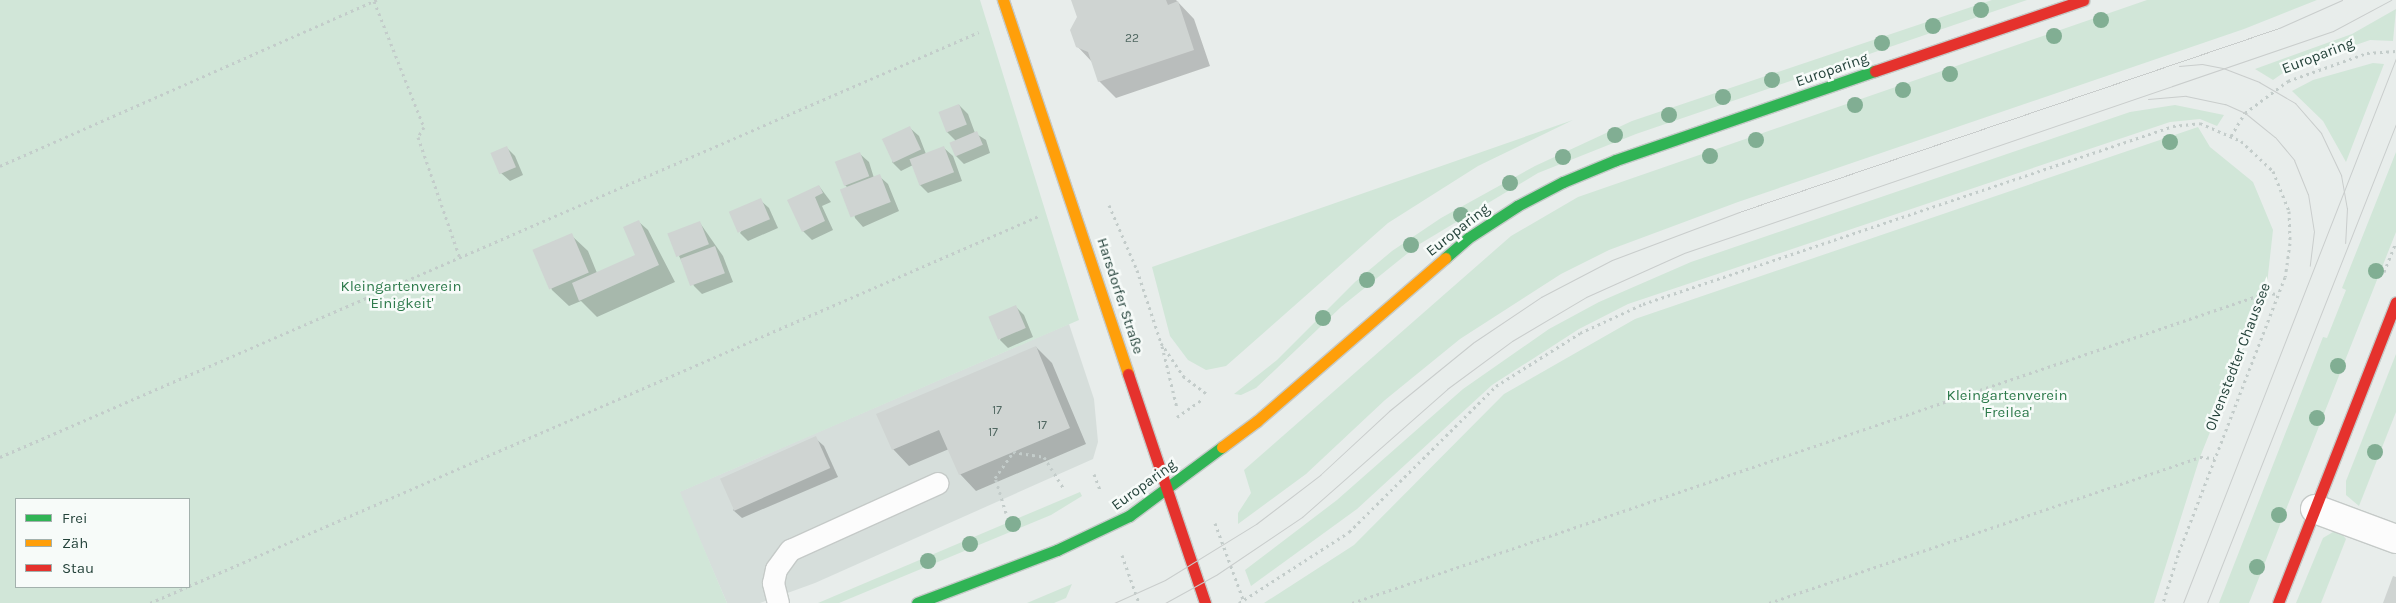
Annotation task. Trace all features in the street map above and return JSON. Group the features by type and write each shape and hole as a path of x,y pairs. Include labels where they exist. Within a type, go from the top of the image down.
{"main road":[{"name":"Harsdorfer Straße","path":"1004,0 1205,603"},
{"name":"Europaring","path":"917,603 1112,526 1168,488 1299,387 1468,238 1537,195 1616,160 2083,0"},
{"path":"2278,603 2396,302"}],"street":[{"path":"2315,508 2396,539"}],"lane":[{"path":"778,603 772,583 776,569 790,550 809,539 938,483"}],"path":[{"path":"0,166 376,1 424,127 418,137 460,258"},
{"path":"0,457 989,28"},
{"name":"Europaring","path":"2231,136 2245,113 2288,81 2367,53 2396,51"},
{"path":"1238,603 1349,532 1496,386 1580,333 1643,304 2173,126 2200,123 2231,136"},
{"name":"Olvenstedter Chaussee","path":"2163,603 2214,458 2285,277 2290,243 2291,227 2285,197 2273,171 2241,141 2231,136"},
{"name":"Harsdorfer Straße","path":"1106,198 1137,270 1162,343 1183,376 1208,395"},
{"path":"190,585 1048,212"},
{"path":"1352,603 2256,296 2278,294"},
{"path":"1006,513 994,478 1013,452 1044,457 1062,488"},
{"path":"1769,603 2200,457 2214,458"},
{"path":"1219,529 1243,600"},
{"path":"150,603 184,588"}],"shaded area":[{"path":"1069,324 1094,399 1098,442 1093,459 815,583 760,603 727,603 679,492"}],"green space":[{"name":"Kleingartenverein 'Einigkeit'","path":"0,0 980,0 1079,320 680,492 727,603 0,603"},
{"path":"1992,0 2027,0 1636,134 1538,173 1418,245 1341,307 1256,388 1241,395 1234,394 1277,360 1355,282 1392,251 1441,218 1535,166 1632,121"},
{"path":"2147,0 2317,0 2244,29 1738,202 1609,250 1561,274 1460,339 1385,400 1306,474 1238,524 1238,513 1251,493 1244,470 1511,236 1578,197"},
{"path":"2396,9 2393,41 2370,40 2290,68 2273,80 2255,69 2352,34"},
{"path":"2373,63 2384,64 2346,162 2323,121 2292,91 2313,80"},
{"path":"2175,105 2224,115 2217,126 2200,119 2170,122 1628,304 1579,329 1492,385 1357,509 1251,586 1245,570 1337,500 1463,389 1549,329 1599,302 1691,262 2130,112"},
{"path":"1573,120 1478,166 1388,223 1226,366 1206,370 1188,360 1170,336 1152,267"},
{"name":"Kleingartenverein 'Freilea'","path":"2198,127 2210,147 2253,182 2273,230 2266,293 2200,457 2154,603 1264,603 1354,545 1504,394 1635,319"},
{"path":"2396,152 2396,232 2249,603 2219,603 2323,337 2327,338 2346,290 2342,288"},
{"path":"2396,354 2396,412 2359,506 2346,495 2346,481"},
{"path":"1080,492 1082,496 1051,515 839,603 818,603"},
{"path":"2338,529 2346,539 2321,603 2296,603 2323,538"},
{"path":"1072,584 1066,598 1054,603 1027,603"}],"building":[{"path":"1071,0 1166,0 1168,5 1178,1 1194,50 1098,82 1088,52 1076,47 1070,30 1077,17"},
{"path":"959,104 967,125 946,132 938,112"},
{"path":"910,126 921,150 893,163 882,139"},
{"path":"977,131 983,145 955,157 949,143"},
{"path":"507,146 516,167 499,174 490,153"},
{"path":"944,146 954,172 919,185 909,159"},
{"path":"860,152 869,176 844,186 835,162"},
{"path":"880,174 891,202 851,217 840,189"},
{"path":"819,185 823,193 815,197 825,221 802,232 787,200"},
{"path":"761,198 770,219 738,233 729,212"},
{"path":"639,220 659,265 579,301 572,283 635,255 623,227"},
{"path":"700,221 709,244 676,257 667,234"},
{"path":"572,233 589,273 549,289 532,250"},
{"path":"715,246 725,273 690,286 680,259"},
{"path":"1016,305 1026,328 998,340 988,317"},
{"path":"1036,346 1070,428 959,475 939,430 892,450 876,414"},
{"path":"816,436 830,468 734,511 720,479"},
{"path":"2393,576 2396,577 2396,603 2383,603"}],"tram line":[{"path":"1114,603 1165,580 1256,524 1320,475 1389,411 1474,342 1541,297 1612,260 1739,212 2279,28 2342,0"},
{"path":"1165,603 1216,575 1302,517 1447,389 1512,341 1586,297 1684,253 2333,31 2391,0"},
{"path":"2183,603 2396,58"},
{"path":"2179,66 2202,64 2223,68 2259,82 2295,103 2321,133 2341,175 2347,208 2345,243"},
{"path":"2148,99 2186,96 2225,104 2245,113 2275,137 2294,160 2308,194 2314,231 2310,266"},
{"path":"2207,603 2396,124"}],"traffic: fast":[{"path":"1445,258 1468,238 1517,206 1563,182 1616,160 1875,71"},
{"path":"917,603 1057,550 1129,516 1222,447"}],"traffic: slow":[{"path":"1003,0 1128,374"},
{"path":"1222,447 1257,421 1445,258"}],"traffic: jam":[{"path":"1875,71 2083,0"},
{"path":"2278,603 2396,302"},
{"path":"1128,374 1205,603"}]}
